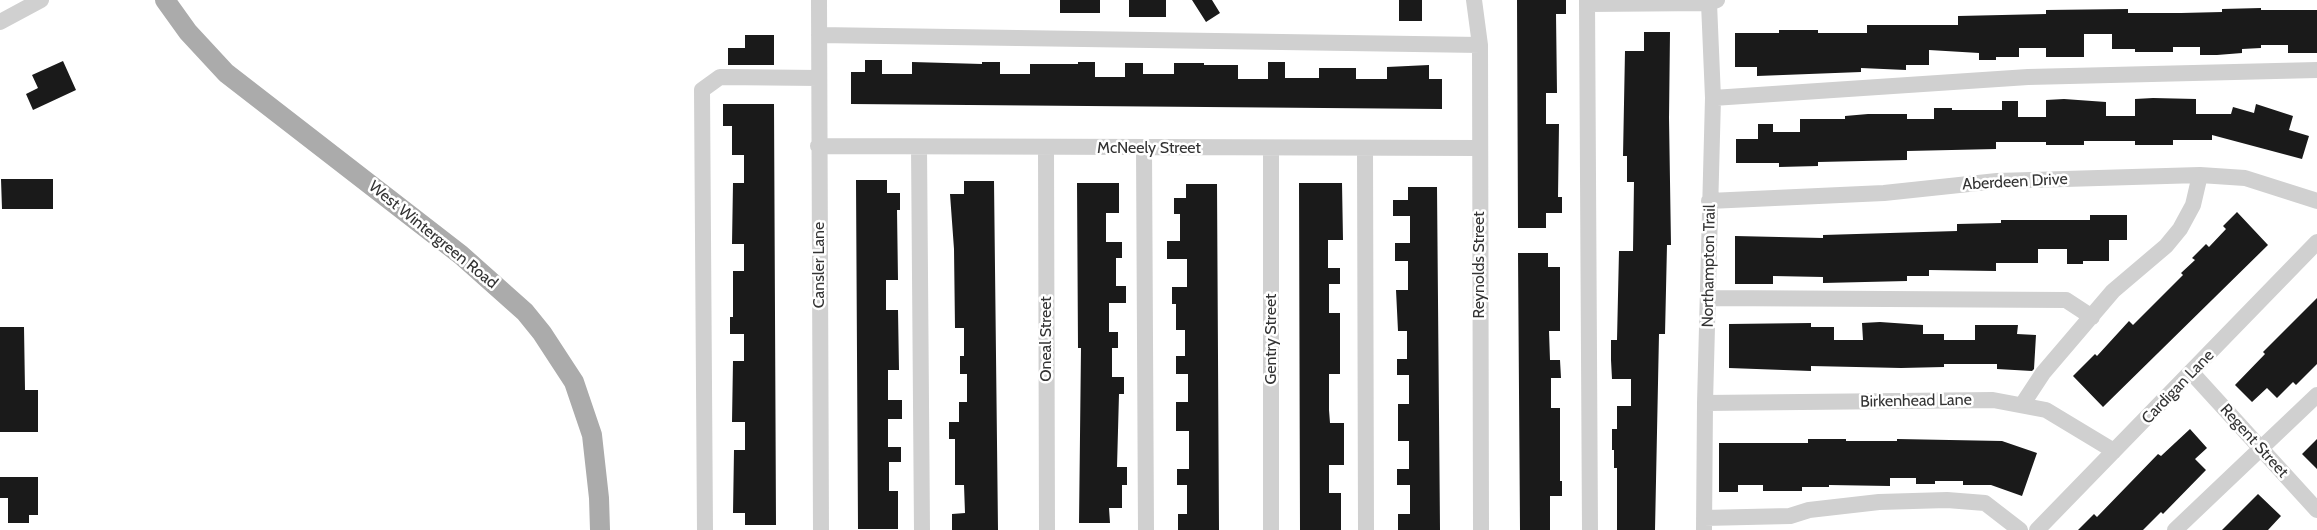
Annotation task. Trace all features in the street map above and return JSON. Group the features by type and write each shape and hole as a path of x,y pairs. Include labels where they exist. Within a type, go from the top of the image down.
{"main road":[{"name":"West Wintergreen Road","path":"165,0 188,32 226,73 461,255 506,293 542,333 574,382 592,435 599,498 600,530"}],"street":[{"path":"0,22 41,0"},
{"name":"Cansler Lane","path":"819,0 818,146 821,530"},
{"name":"Reynolds Street","path":"1474,0 1480,45 1480,530"},
{"path":"1590,530 1587,2 1713,2"},
{"name":"Northampton Trail","path":"1704,524 1705,404 1709,298 1709,201 1713,98 1713,2"},
{"path":"819,35 1480,45"},
{"path":"1713,98 2028,77 2317,70"},
{"path":"705,530 702,90 720,78 819,78"},
{"name":"McNeely Street","path":"818,146 1479,148"},
{"path":"919,147 922,530"},
{"name":"Oneal Street","path":"1046,148 1047,530"},
{"path":"1144,148 1146,530"},
{"name":"Gentry Street","path":"1271,148 1271,530"},
{"path":"1365,148 1366,530"},
{"path":"2022,405 2043,373 2113,292 2166,246 2180,229 2193,204 2200,175"},
{"name":"Aberdeen Drive","path":"1709,201 1884,193 1997,181 2200,175 2245,178 2317,201"},
{"name":"Cardigan Lane","path":"2037,530 2192,373 2317,242"},
{"path":"1709,298 2066,300 2092,317"},
{"name":"Regent Street","path":"2192,373 2317,510"},
{"path":"2175,530 2317,396"},
{"name":"Birkenhead Lane","path":"1705,404 1993,400 2046,410 2114,451"},
{"path":"1704,524 1790,516 1809,510 1879,502 1947,500 1985,503 2020,530"}],"building":[{"path":"1060,0 1100,0 1100,13 1060,13"},
{"path":"1129,0 1166,0 1166,17 1129,17"},
{"path":"1192,0 1212,0 1220,13 1206,22"},
{"path":"1399,0 1422,0 1422,21 1399,21"},
{"path":"1517,0 1566,0 1566,14 1556,14 1557,93 1546,93 1546,124 1559,124 1558,197 1562,197 1562,213 1546,213 1546,228 1518,228"},
{"path":"2261,8 2261,10 2317,10 2317,53 2288,53 2288,45 2261,45 2261,48 2242,49 2242,53 2217,55 2200,55 2200,47 2173,47 2173,52 2135,52 2135,49 2112,49 2112,34 2084,34 2084,57 2046,57 2046,48 2019,48 2019,57 1996,57 1996,60 1979,60 1979,53 1929,50 1929,65 1906,65 1906,70 1861,68 1861,72 1757,76 1757,67 1735,67 1735,33 1779,33 1779,30 1818,30 1818,33 1867,33 1867,25 1958,25 1958,16 2046,14 2046,10 2128,9 2128,13 2181,13 2222,12 2222,9"},
{"path":"1644,32 1670,32 1671,245 1667,245 1665,334 1659,334 1655,530 1617,530 1617,468 1614,468 1612,429 1617,429 1617,406 1631,406 1631,379 1612,379 1611,360 1611,340 1617,340 1619,251 1633,251 1634,182 1627,182 1627,156 1623,156 1625,51 1644,51"},
{"path":"745,35 774,35 774,65 728,65 728,48 745,48"},
{"path":"865,60 882,60 882,74 912,74 912,62 982,64 982,62 1000,62 1000,74 1030,74 1030,64 1095,62 1095,77 1125,77 1125,63 1143,63 1143,74 1174,74 1174,63 1204,63 1204,65 1238,65 1238,79 1268,79 1268,62 1285,62 1285,78 1319,78 1319,68 1356,68 1356,79 1387,79 1387,67 1429,65 1429,79 1442,79 1442,109 851,104 851,72 865,72"},
{"path":"63,61 76,90 33,110 26,94 38,88 32,75"},
{"path":"2064,99 2106,102 2106,116 2135,116 2135,99 2196,99 2196,114 2231,114 2233,107 2254,113 2256,104 2293,116 2289,130 2309,136 2302,159 2212,135 2212,140 2173,140 2173,145 2135,145 2135,141 2084,141 2084,145 2046,145 2046,142 1996,142 1996,149 1907,151 1907,160 1818,162 1818,166 1779,167 1779,163 1736,163 1736,139 1758,139 1758,124 1773,124 1773,132 1800,132 1800,119 1845,119 1845,116 1868,114 1907,114 1907,119 1934,119 1934,108 2002,110 2002,101 2018,101 2018,117 2046,117 2046,100"},
{"path":"723,104 774,104 776,525 745,525 745,513 733,513 734,450 745,450 745,422 732,422 733,361 744,361 744,334 730,334 730,317 733,317 733,271 744,271 744,244 732,244 733,183 744,183 744,155 732,155 732,126 723,126"},
{"path":"1,179 53,179 53,209 2,209"},
{"path":"856,180 887,180 887,193 900,193 900,210 897,210 898,280 886,280 886,310 898,310 899,370 888,370 888,400 902,400 902,419 888,419 888,447 901,447 901,462 889,462 889,491 898,491 898,529 858,529"},
{"path":"964,181 994,181 998,530 952,530 952,514 965,513 964,485 955,485 955,439 949,439 949,422 959,422 959,402 967,402 967,374 960,374 960,356 964,356 964,328 955,328 954,249 950,194 964,194"},
{"path":"1077,183 1119,183 1119,213 1106,213 1106,242 1122,242 1122,258 1116,258 1116,286 1126,286 1126,303 1109,303 1109,332 1118,332 1118,348 1112,348 1112,377 1124,377 1124,394 1119,394 1117,467 1127,467 1127,485 1122,485 1122,508 1109,508 1110,523 1079,523 1081,348 1078,348"},
{"path":"1299,183 1342,183 1343,240 1328,240 1328,268 1340,268 1340,284 1329,284 1329,313 1340,313 1340,374 1329,374 1329,410 1330,423 1344,423 1344,465 1329,465 1329,493 1341,493 1341,530 1300,530"},
{"path":"1186,184 1217,184 1219,530 1178,530 1178,514 1187,514 1187,485 1177,485 1177,469 1189,469 1189,431 1176,431 1176,402 1188,402 1188,374 1176,374 1176,356 1185,356 1185,330 1176,330 1176,304 1172,304 1172,287 1187,287 1187,259 1167,259 1167,241 1180,241 1180,214 1174,214 1174,198 1186,198"},
{"path":"1408,187 1437,187 1440,530 1398,530 1398,514 1410,514 1410,485 1397,485 1397,469 1409,469 1409,441 1398,441 1398,404 1409,404 1409,375 1397,375 1397,359 1407,359 1407,331 1398,331 1396,290 1408,290 1408,261 1395,261 1395,243 1410,243 1410,216 1393,216 1393,200 1408,200"},
{"path":"2237,212 2268,245 2103,407 2073,376 2095,354 2097,356 2129,321 2133,325 2183,275 2181,273 2195,260 2192,258 2206,244 2209,247 2226,229 2223,226"},
{"path":"2090,215 2127,215 2127,240 2109,240 2109,261 2083,261 2083,264 2067,264 2067,249 2038,249 2038,263 1996,263 1996,271 1929,270 1929,276 1907,276 1907,281 1823,283 1823,277 1773,276 1773,284 1735,284 1735,236 1823,238 1823,235 1957,231 1957,224 2001,223 2001,220 2090,220"},
{"path":"1518,253 1548,253 1548,267 1560,267 1560,331 1549,331 1550,360 1560,360 1561,378 1551,378 1551,408 1560,408 1560,481 1562,481 1562,496 1550,496 1550,530 1520,530"},
{"path":"2317,298 2317,364 2296,385 2293,382 2277,398 2267,388 2252,402 2235,385 2265,354 2263,352"},
{"path":"1880,322 1923,325 1923,334 1944,334 1944,340 1975,340 1975,325 2018,325 2017,334 2036,335 2034,369 2032,371 1997,369 1997,364 1944,364 1944,367 1901,368 1811,366 1811,371 1729,368 1729,324 1811,323 1811,327 1834,327 1834,340 1863,340 1862,323"},
{"path":"0,327 24,327 25,390 38,390 38,432 0,432"},
{"path":"2190,429 2207,448 2195,459 2206,470 2163,514 2161,512 2143,530 2078,530 2094,514 2097,517 2158,454 2161,456"},
{"path":"1808,439 1846,439 1846,441 1897,441 1897,439 2002,441 2037,453 2022,496 1991,485 1963,485 1963,481 1935,481 1935,484 1916,484 1916,478 1890,478 1890,486 1829,485 1829,487 1802,487 1802,491 1763,491 1763,485 1738,485 1738,492 1719,492 1719,443 1808,443"},
{"path":"2317,439 2317,469 2302,454"},
{"path":"0,477 38,477 38,515 29,515 29,523 8,523 8,498 0,498"},
{"path":"2258,494 2281,516 2268,530 2222,530"}]}
